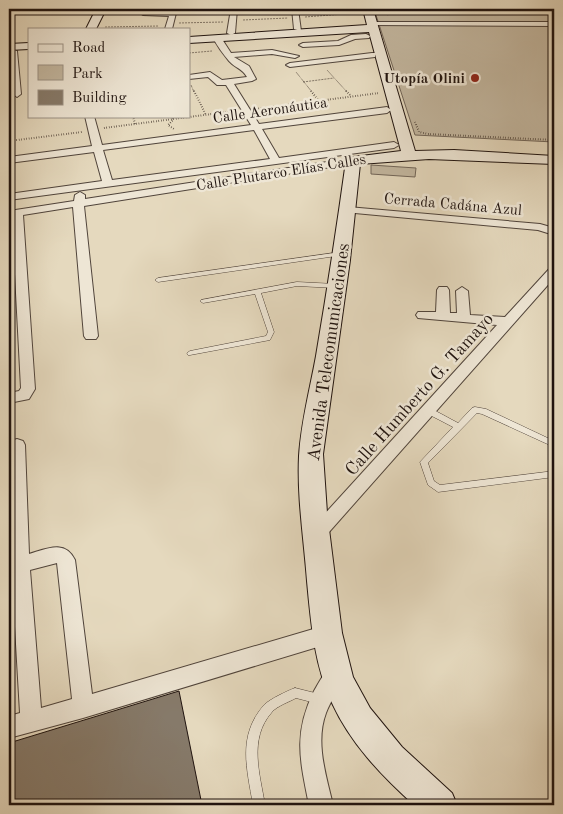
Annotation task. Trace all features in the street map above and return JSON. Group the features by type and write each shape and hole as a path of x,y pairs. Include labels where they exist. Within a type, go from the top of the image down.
{"street":[{"path":"97,28 101,9"},
{"path":"97,28 110,9"},
{"path":"231,33 234,9"},
{"path":"295,9 297,23"},
{"path":"143,13 173,11 168,26"},
{"path":"190,40 366,21"},
{"path":"303,45 339,43 354,37 366,21"},
{"path":"366,21 372,55 387,110 402,149"},
{"path":"366,21 402,149"},
{"path":"190,35 231,33 297,23 366,21 392,24 554,24"},
{"path":"190,77 210,74 218,82 252,79 246,68 233,61 217,38"},
{"path":"10,50 28,46"},
{"path":"10,50 28,50"},
{"path":"10,50 13,95 28,93"},
{"path":"226,52 272,52 295,56"},
{"path":"290,65 372,55"},
{"path":"229,82 276,160"},
{"name":"Calle Aeronáutica","path":"9,160 387,110"},
{"path":"89,118 107,182"},
{"name":"Calle Plutarco Elías Calles","path":"9,197 276,160 402,149 554,150"},
{"name":"Calle Plutarco Elías Calles","path":"13,214 353,161 402,149 554,160"},
{"name":"Avenida Telecomunicaciones","path":"353,161 348,210 316,414 311,467 327,635 327,687 349,704 369,737 401,772 440,805"},
{"path":"80,186 78,210 92,336"},
{"name":"Cerrada Cadána Azul","path":"348,210 540,227 554,232"},
{"path":"9,398 24,395 28,389 13,214"},
{"name":"Calle Humberto G. Tamayo","path":"316,535 553,275"},
{"path":"442,290 443,317"},
{"path":"462,291 464,318"},
{"path":"423,315 510,322"},
{"path":"17,445 15,566 31,720"},
{"path":"15,566 60,554 66,560 82,707"},
{"path":"9,727 327,635"},
{"path":"321,805 308,742 309,728 327,687"}],"lane":[{"path":"158,280 341,254"},
{"path":"203,301 297,284 336,286"},
{"path":"190,353 261,341 268,338 271,332 257,291"},
{"path":"554,444 479,410 472,412 459,428 424,462 431,482 438,489 554,474"},
{"path":"429,411 459,428"},
{"path":"259,805 251,752 255,729 269,707 295,693 327,687"}],"path":[{"path":"384,9 392,24"},
{"path":"97,28 168,26 233,21 297,23 366,21"},
{"path":"190,53 226,52"},
{"path":"320,61 350,96"},
{"path":"290,65 319,101"},
{"path":"303,82 335,78"},
{"path":"190,84 206,115"},
{"path":"190,117 382,92"},
{"path":"411,115 419,132 428,134 554,140"},
{"path":"134,118 135,124"},
{"path":"9,122 10,141 186,118"}],"green space":[{"name":"Utopía Olini","path":"374,9 554,9 554,142 415,135"},
{"path":"371,165 416,168 415,177 371,174"}],"building":[{"path":"179,691 202,805 9,805 9,743"}],"place":[{"name":"Utopía Olini","path":"475,78"}]}
